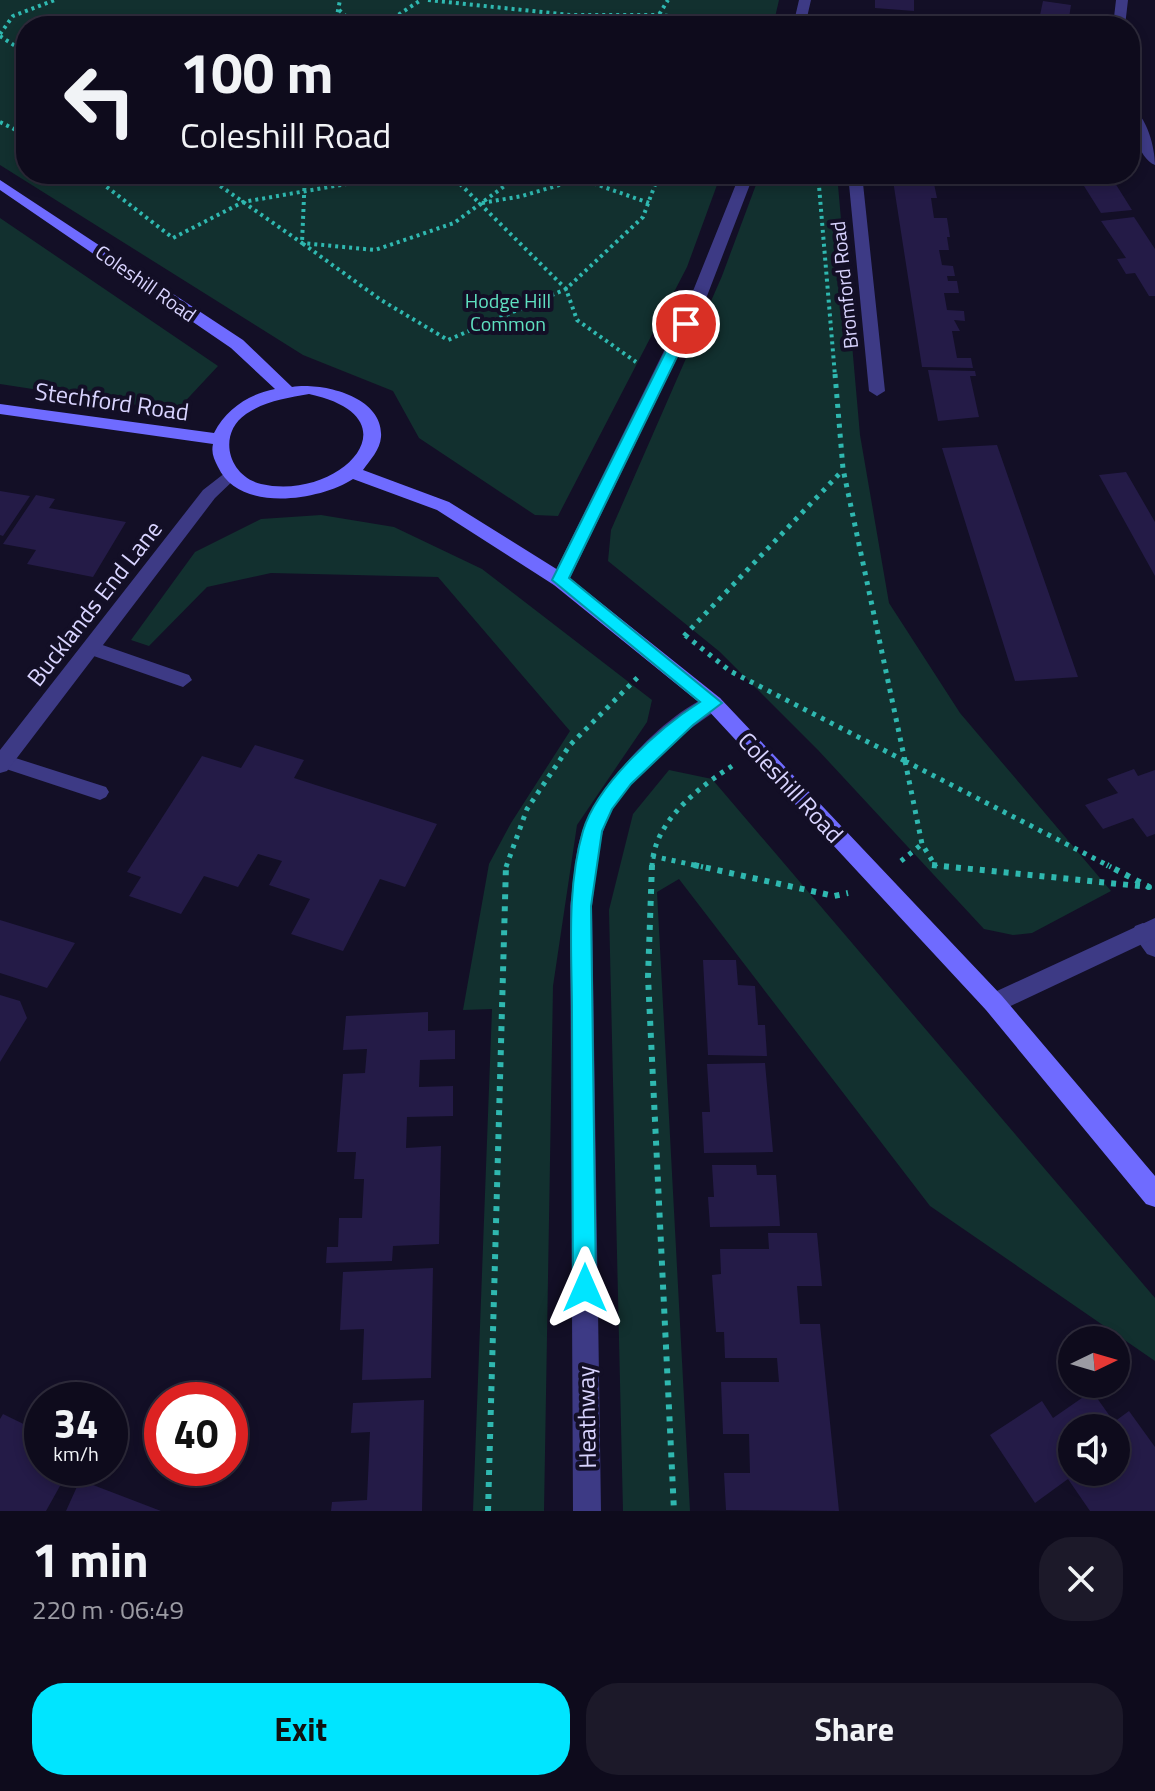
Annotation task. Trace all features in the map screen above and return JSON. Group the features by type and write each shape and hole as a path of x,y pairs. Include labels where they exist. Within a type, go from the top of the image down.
{"main road":[{"name":"Coleshill Road","path":"0,184 237,344 286,390"},
{"path":"286,390 331,392 350,400 363,411 371,426 372,442 365,458 351,472 329,485 303,492 275,493 250,487 230,475 222,464 218,439 225,422 241,408 262,396 286,390"},
{"name":"Stechford Road","path":"0,409 218,439"},
{"name":"Coleshill Road","path":"351,472 443,506 560,580 713,703 994,1003 1155,1195"}],"street":[{"path":"1140,131 1155,161"},
{"path":"560,580 699,296 743,184"},
{"name":"Bromford Road","path":"856,184 877,391"},
{"name":"Bucklands End Lane","path":"2,763 209,494 230,475"},
{"name":"Heathway","path":"587,1511 581,906 592,831 605,804 625,779 686,720 713,703"},
{"path":"994,1003 1151,936"}],"lane":[{"path":"91,648 183,680"},
{"path":"2,763 100,792"}],"path":[{"path":"0,35 13,16 55,0"},
{"path":"338,16 340,0"},
{"path":"396,16 421,0"},
{"path":"428,0 570,15 670,16"},
{"path":"659,15 668,0"},
{"path":"339,10 346,16"},
{"path":"103,184 173,238 243,202 345,184"},
{"path":"217,184 381,300 448,340 566,289 643,217 656,184"},
{"path":"302,243 304,184"},
{"path":"460,184 566,289 577,320 659,379"},
{"path":"302,243 375,250 454,223 508,184"},
{"path":"481,204 566,184"},
{"path":"594,184 649,203"},
{"path":"819,184 843,469 922,844 933,867 1152,889"},
{"path":"488,1511 505,869 527,809 570,745 657,658 685,635 843,469"},
{"path":"685,635 730,671 1152,889"},
{"path":"674,1511 648,977 652,856 658,837 686,799 734,766 744,777"},
{"path":"652,856 834,896 849,892 922,844"},
{"path":"838,881 849,892"}],"green space":[{"name":"Hodge Hill Common","path":"0,0 779,0 775,16 16,16 16,175 0,165"},
{"name":"Hodge Hill Common","path":"30,184 717,184 687,267 558,516 535,515 419,438 393,391 303,355"},
{"path":"756,184 838,184 860,435 889,603 960,713 1111,891 1032,933 1013,935 984,929 818,750 720,652 608,561 611,530 722,276"},
{"path":"0,218 218,366 176,411 0,384"},
{"path":"321,515 394,527 482,569 652,700 647,722 577,825 553,986 544,1511 473,1511 492,1009 463,1010 489,864 511,823 570,731 438,577 271,573 207,587 149,646 131,640 195,552 261,519"},
{"path":"669,770 712,779 1155,1298 1155,1361 1130,1344 1130,1326 1104,1326 930,1206 679,879 657,892 690,1511 623,1511 609,910 633,814"}],"building":[{"path":"875,0 914,0 914,11 875,8"},
{"path":"1043,1 1071,5 1069,16 1040,16"},
{"path":"894,184 934,184 937,198 931,198 934,218 947,218 950,237 947,237 949,250 939,250 942,265 953,266 955,276 947,276 948,281 957,281 959,293 944,293 947,310 964,311 965,321 954,320 960,331 952,331 957,358 971,358 973,368 922,367"},
{"path":"1116,184 1132,210 1101,213 1084,186"},
{"path":"1134,217 1155,249 1155,296 1149,296 1135,273 1126,274 1117,259 1126,258 1101,221"},
{"path":"928,370 975,371 976,376 970,376 979,417 938,421"},
{"path":"997,445 1078,677 1015,681 942,448"},
{"path":"1126,472 1155,522 1155,576 1099,475"},
{"path":"0,491 30,496 3,536 0,535"},
{"path":"36,495 55,499 49,508 126,522 93,577 27,564 36,550 3,544"},
{"path":"255,745 304,760 294,778 437,824 405,887 380,879 343,951 291,934 310,899 269,885 282,861 258,854 238,887 204,876 181,914 129,896 141,877 127,872 202,756 241,768"},
{"path":"1134,769 1138,776 1155,770 1155,834 1147,837 1133,818 1103,829 1085,805 1118,793 1107,779"},
{"path":"0,920 75,943 47,988 0,973"},
{"path":"703,960 736,960 738,985 755,986 758,1025 765,1025 767,1056 708,1055"},
{"path":"0,995 20,1001 27,1018 0,1062"},
{"path":"428,1012 428,1031 455,1030 455,1059 420,1060 419,1087 453,1086 453,1116 407,1117 406,1148 441,1146 439,1244 393,1246 392,1261 326,1263 327,1247 338,1247 339,1218 362,1218 364,1179 354,1179 356,1152 337,1152 343,1074 365,1073 367,1049 343,1050 346,1016"},
{"path":"765,1063 773,1152 704,1153 702,1112 710,1112 707,1064"},
{"path":"712,1165 756,1165 757,1175 776,1175 780,1226 710,1227 708,1197 714,1197"},
{"path":"768,1233 817,1233 822,1286 797,1286 800,1324 820,1324 839,1511 726,1510 724,1473 750,1473 749,1434 723,1434 721,1382 779,1382 777,1358 725,1358 724,1332 716,1332 712,1275 721,1274 720,1249 769,1249"},
{"path":"433,1268 431,1378 362,1380 364,1329 340,1330 343,1272"},
{"path":"1082,1398 1097,1398 1108,1414 1059,1414"},
{"path":"424,1400 422,1511 331,1511 332,1502 367,1500 370,1432 351,1433 353,1403"},
{"path":"1042,1401 1053,1418 1058,1415 1058,1486 1035,1503 990,1435"},
{"path":"1129,1411 1155,1447 1155,1511 1090,1511 1073,1486 1130,1486 1130,1414 1125,1414"},
{"path":"3,1414 24,1424 24,1486 60,1486 46,1511 0,1511 0,1419"},
{"path":"77,1486 96,1486 161,1511 66,1511"}],"route":[{"path":"585,1288 581,906 592,831 605,804 625,779 686,720 713,703 560,580 573,560 686,324"}]}
